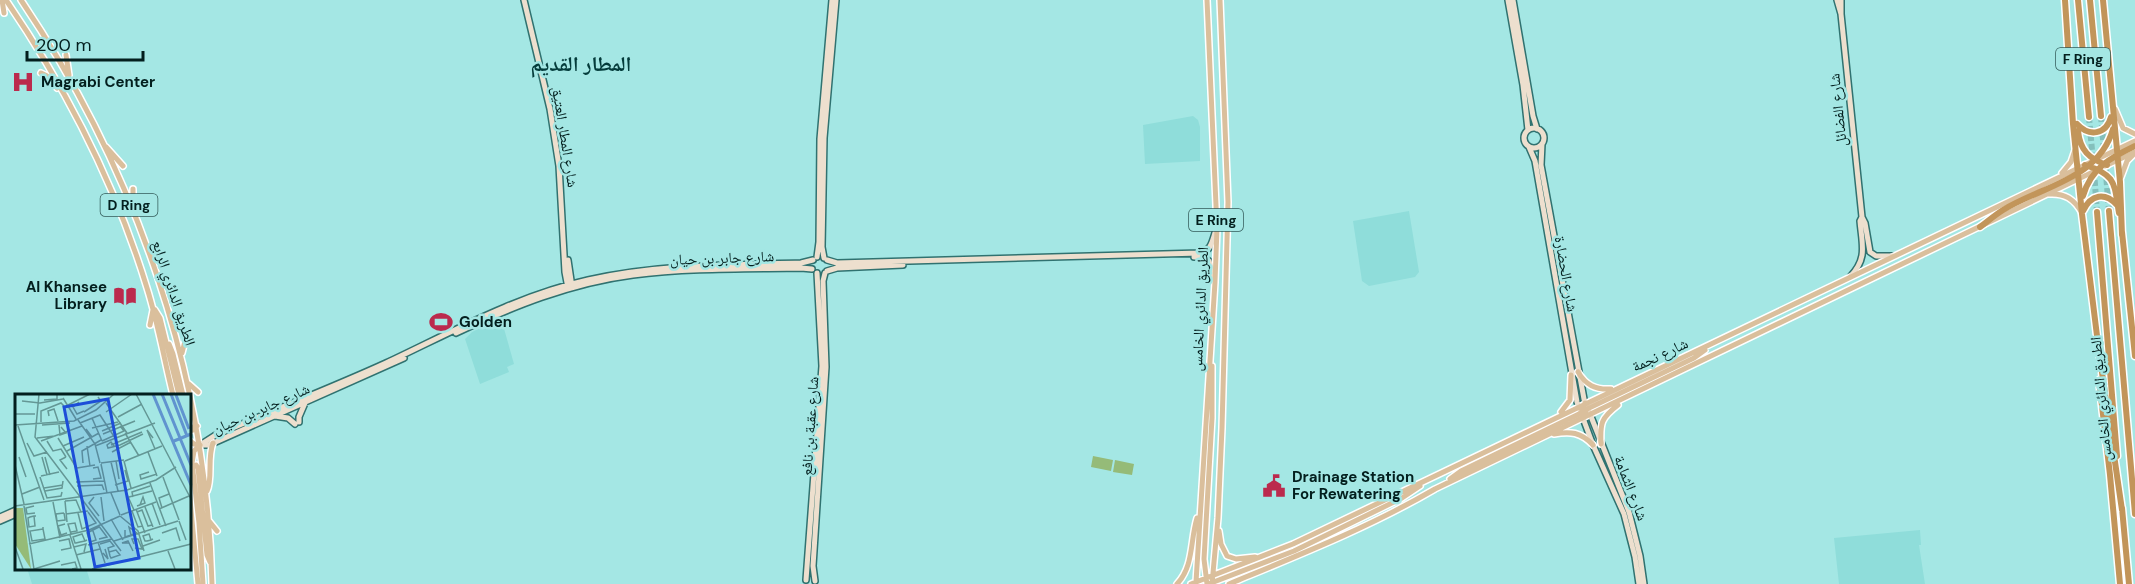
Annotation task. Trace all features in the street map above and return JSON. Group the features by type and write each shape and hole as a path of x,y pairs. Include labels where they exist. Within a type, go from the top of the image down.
{"highway":[{"path":"2065,0 2075,149 2082,214 2122,510"},
{"name":"F Ring","path":"2078,0 2089,117"},
{"name":"F Ring","path":"2090,0 2101,116"},
{"path":"2103,0 2120,182 2122,235"},
{"path":"2072,92 2082,149 2101,163"},
{"path":"2077,124 2088,132 2101,132 2108,126 2112,110"},
{"path":"2081,202 2087,183 2101,163 2114,124"},
{"path":"1980,227 2003,209 2078,173 2087,166 2101,163 2135,146"},
{"path":"2087,166 2107,175 2113,181 2122,235 2135,356"},
{"path":"2082,214 2088,202 2097,196 2106,197 2118,206"},
{"name":"الطريق الدائري الخامس","path":"2109,211 2135,514"},
{"name":"الطريق الدائري الخامس","path":"2097,212 2129,584"},
{"path":"2099,352 2099,382 2120,584"}],"main road":[{"path":"4,0 4,12"},
{"name":"الطريق الدائري الرابع","path":"4,0 42,55 63,92 111,190 153,309 173,394"},
{"name":"الطريق الدائري الرابع","path":"21,0 70,79 102,142 134,214 160,285 189,384 197,426 207,493 212,584"},
{"name":"الطريق الدائري الخامس","path":"1195,584 1217,228 1207,0"},
{"name":"الطريق الدائري الخامس","path":"1213,576 1218,518 1225,353 1228,202 1220,0"},
{"path":"66,55 70,79"},
{"path":"41,73 63,92"},
{"path":"2112,101 2120,124 2127,131 2135,134"},
{"path":"2117,155 2135,141"},
{"path":"102,142 123,166"},
{"path":"2059,177 2069,166 2075,149"},
{"path":"2117,155 2135,152"},
{"path":"2120,182 2125,166 2135,152"},
{"name":"شارع نجمة","path":"1229,584 1407,506 1435,489 1546,435 1585,412 1618,387 2059,177 2097,170"},
{"name":"شارع نجمة","path":"1585,412 1625,399 1980,227 2047,194 2078,173"},
{"path":"133,189 134,214"},
{"path":"2047,194 2069,197 2082,214"},
{"path":"150,326 153,309"},
{"path":"153,309 159,316 179,394"},
{"path":"1435,489 1461,471 1694,358 1721,339"},
{"path":"166,340 173,354 183,394"},
{"path":"181,354 185,341"},
{"path":"1208,583 1204,559 1214,387 1210,353"},
{"path":"1578,372 1587,383 1595,388 1618,387"},
{"path":"1554,418 1570,400 1571,375"},
{"path":"189,384 198,392"},
{"path":"1601,444 1601,422 1625,399"},
{"name":"شارع نجمة","path":"1213,576 1293,544 1578,406 1585,412"},
{"path":"190,426 193,430 197,426"},
{"path":"1546,435 1576,433 1584,436 1593,445"},
{"path":"190,441 200,445"},
{"path":"207,493 213,443"},
{"path":"200,445 194,451 192,467 203,584"},
{"path":"192,467 195,464 198,468 207,555 212,566"},
{"path":"1195,584 1208,583 1294,551 1402,498 1433,476"},
{"path":"190,500 198,584"},
{"path":"1177,584 1188,567 1193,533 1200,511"},
{"path":"1218,518 1220,540 1227,556 1236,559 1263,557"},
{"path":"209,520 217,531"},
{"path":"1208,583 1213,576"},
{"path":"1239,584 1249,576"}],"street":[{"name":"شارع المطار العتيق","path":"524,0 552,120 570,286"},
{"path":"834,0 824,138 822,247 825,259 837,263 1200,253 1210,249 1217,228"},
{"path":"815,259 819,242 820,140 834,0"},
{"path":"1510,0 1533,116 1537,129 1544,135 1542,144 1536,148 1529,147 1524,139 1528,130 1510,0"},
{"name":"شارع الفضائل","path":"1839,0 1862,217 1870,252 1876,256 1893,256"},
{"path":"1528,130 1537,129"},
{"name":"شارع الحضارة","path":"1542,144 1541,165 1585,412"},
{"name":"شارع الحضارة","path":"1529,147 1535,161 1578,406"},
{"name":"شارع الفضائل","path":"1849,278 1862,260 1860,223 1862,217"},
{"path":"826,272 837,268 885,266 1200,257 1209,261 1215,282"},
{"name":"شارع عقبة بن نافع","path":"804,582 822,366 815,259"},
{"name":"شارع جابر بن حيان","path":"200,445 214,436 482,319 587,280 630,271 801,263 825,259"},
{"name":"شارع عقبة بن نافع","path":"816,583 813,566 826,367 823,281 829,265 825,259"},
{"name":"شارع جابر بن حيان","path":"200,445 206,446 305,403 512,303 553,289 630,275 656,273 786,268 826,272"},
{"path":"553,289 567,271 577,278 587,280"},
{"path":"274,416 288,418 297,423 305,403"},
{"name":"شارع الثمامة","path":"1585,412 1629,512 1644,584"},
{"name":"شارع الثمامة","path":"1585,412 1593,445 1624,514 1639,584"},
{"path":"0,519 15,512"},
{"path":"804,582 816,583"}],"shaded area":[{"path":"1193,116 1198,120 1200,127 1200,161 1145,164 1143,125"},
{"path":"1409,211 1419,272 1415,277 1369,286 1362,281 1353,221"},
{"path":"501,318 514,364 507,367 509,372 480,384 465,339 472,332"},
{"path":"1920,530 1921,545 1919,545 1925,584 1839,584 1834,538"},
{"path":"27,569 86,569 91,584 32,584"}],"green space":[{"path":"1093,456 1113,460 1111,471 1091,467"},
{"path":"1115,460 1134,464 1132,475 1113,472"}],"tunnel":[{"path":"2101,116 2104,151"},
{"path":"2089,117 2093,161"},
{"path":"2105,161 2109,211"},
{"path":"2094,171 2097,212"}],"place":[{"name":"Magrabi Center","path":"23,82"},
{"name":"Al Khansee Library","path":"125,296"},
{"name":"Golden","path":"441,322"},
{"name":"Drainage Station For Rewatering","path":"1274,486"}],"district":[{"name":"المطار القديم","path":"581,64"}]}
